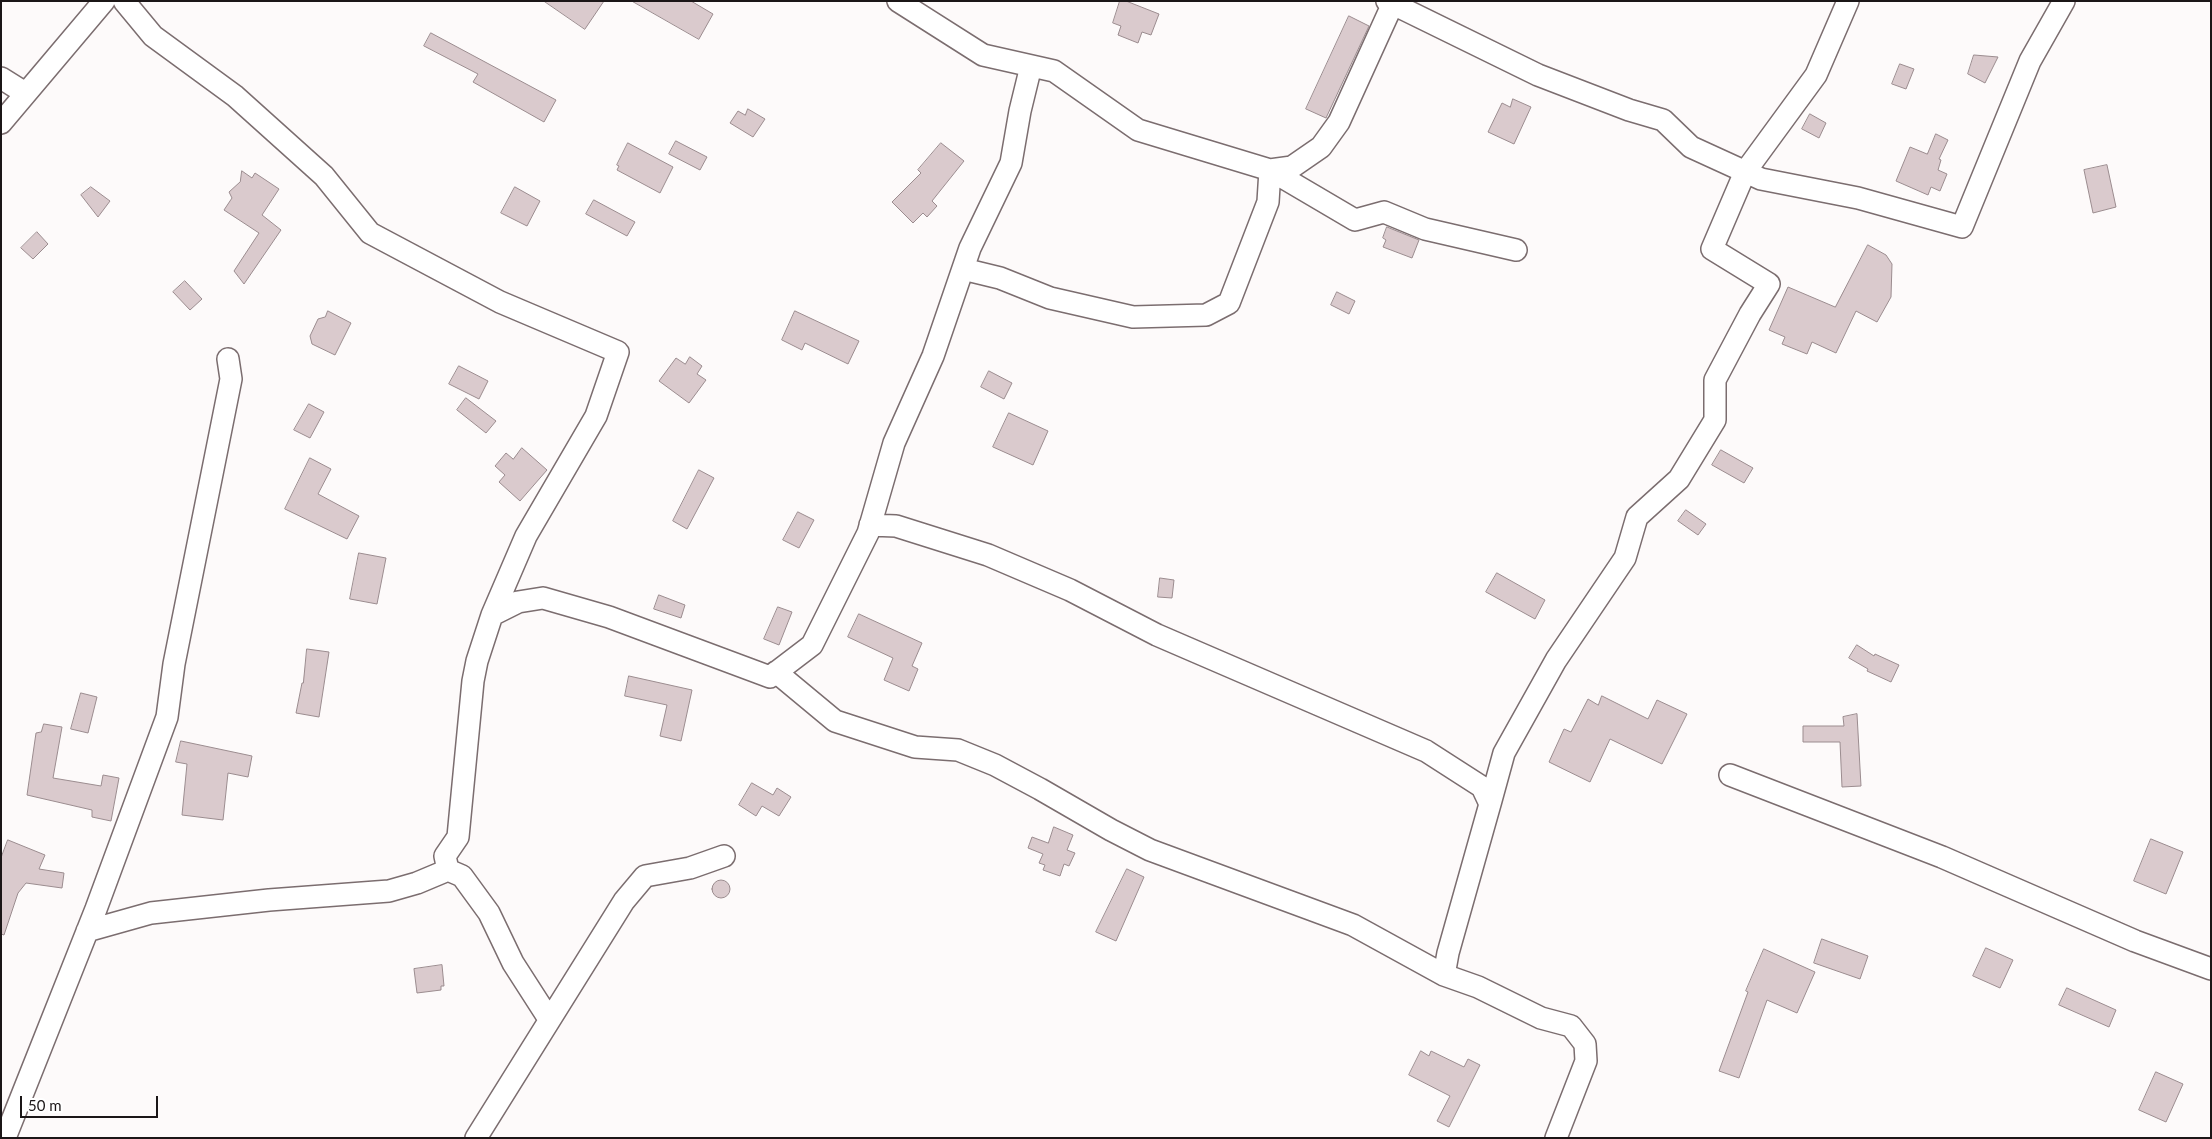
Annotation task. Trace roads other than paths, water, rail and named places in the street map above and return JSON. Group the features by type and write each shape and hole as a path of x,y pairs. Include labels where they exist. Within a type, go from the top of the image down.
{"street":[{"path":"1,123 104,1"},
{"path":"124,1 153,36 235,96 324,176 370,233 500,302 618,352 596,416 526,536 492,615 477,660 458,837 445,856 448,870"},
{"path":"898,1 983,54 1054,71 1138,130 1270,170 1355,220 1384,212 1426,228 1516,250"},
{"path":"1444,975 1448,953 1504,753 1556,660 1625,558 1637,516 1678,479 1715,420 1715,380 1750,314 1769,284 1712,249 1745,172 1816,75 1848,1"},
{"path":"1270,170 1292,167 1321,147 1339,122 1391,2 1538,75 1629,110 1663,120 1691,147 1761,179 1858,198 1962,227 2030,61 2064,1"},
{"path":"492,615 518,602 543,598 608,617 770,677 812,645 870,525 894,443 933,356 970,248 1011,163 1020,111 1032,66"},
{"path":"1,78 26,93"},
{"path":"963,269 1000,278 1050,298 1133,317 1206,315 1229,303 1268,202 1270,170"},
{"path":"5,1138 87,931 167,717 174,664 232,379 228,360"},
{"path":"870,525 896,526 979,552 1070,590 1157,635 1426,751 1482,787 1490,804"},
{"path":"776,672 835,721 915,747 958,750 986,761 1150,850 1353,925 1444,975 1478,987 1541,1018 1571,1026 1585,1044 1586,1061 1556,1138"},
{"path":"1730,775 1942,858 2135,941 2211,969"},
{"path":"476,1138 624,901 645,876 690,868 724,856"},
{"path":"87,931 151,913 269,900 389,891 417,883 448,870 462,876 490,913 513,963 549,1019"}]}
